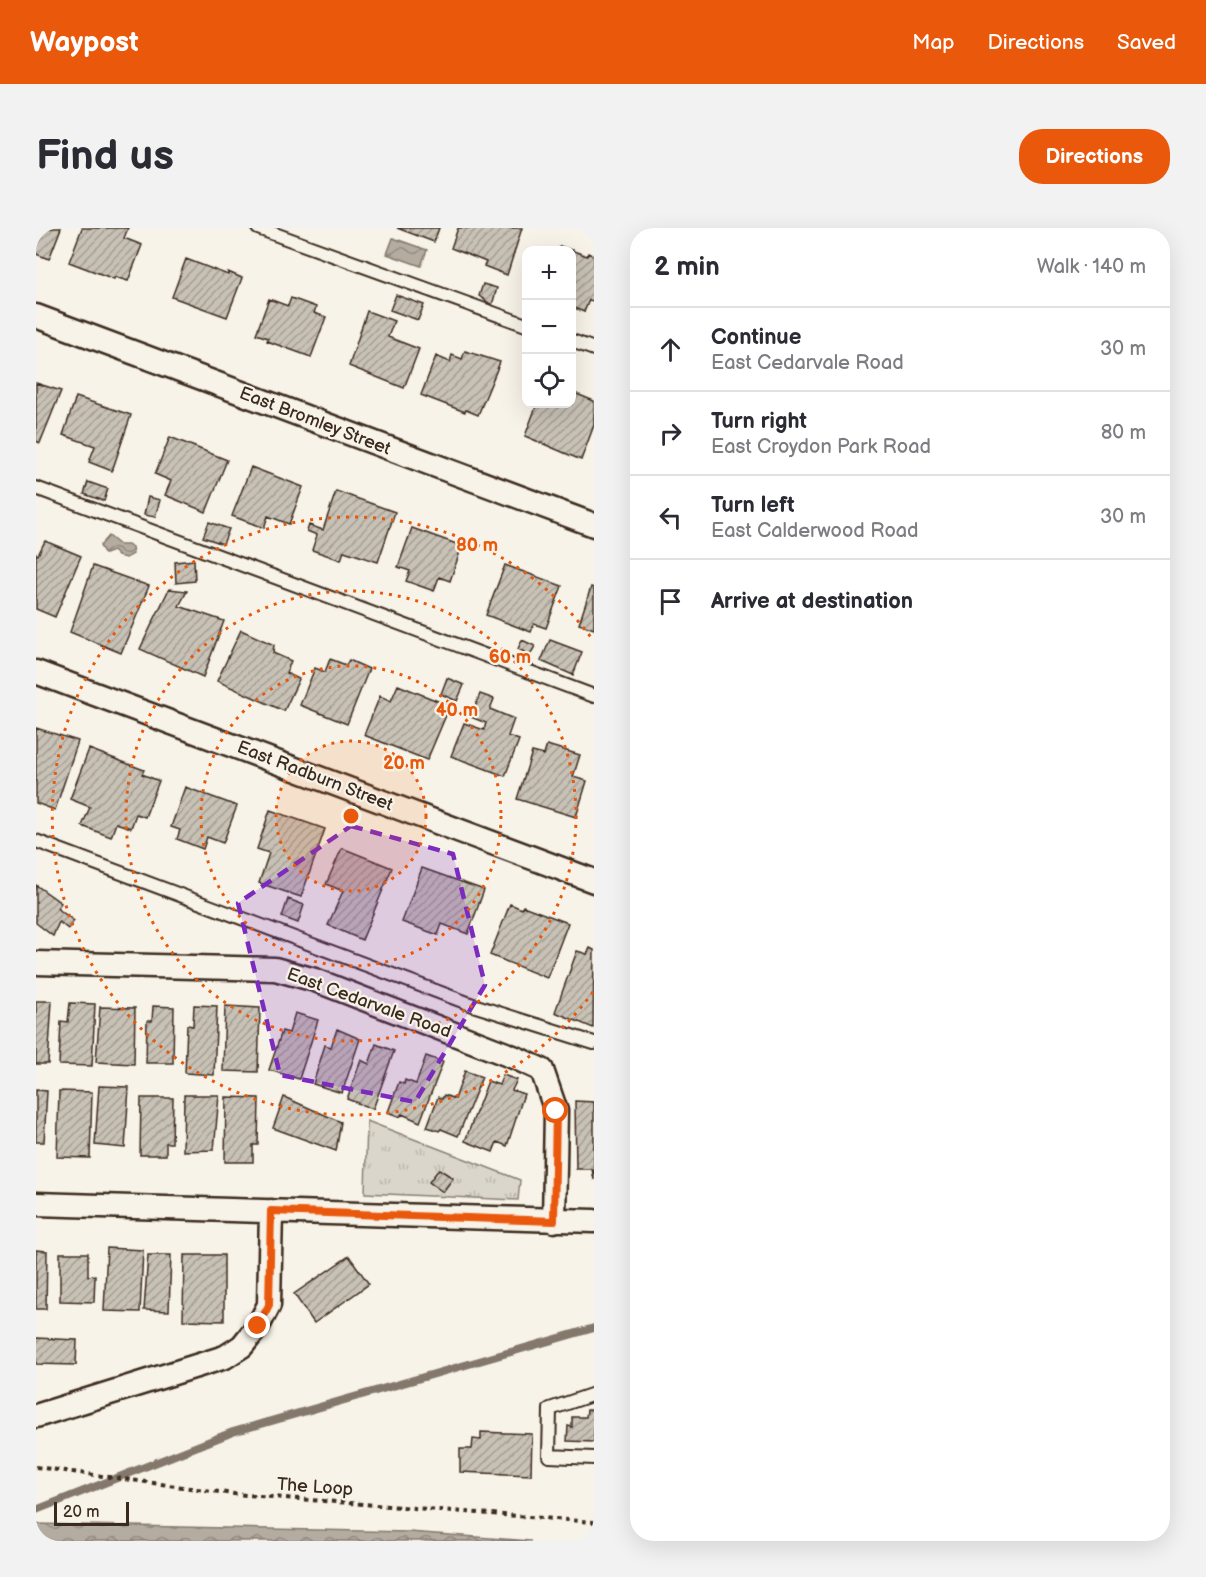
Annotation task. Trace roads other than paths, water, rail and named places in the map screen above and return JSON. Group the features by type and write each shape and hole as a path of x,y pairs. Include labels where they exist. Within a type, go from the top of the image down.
{"street":[{"name":"East Bromley Street","path":"36,316 594,525"},
{"name":"East Radburn Street","path":"36,672 594,881"},
{"name":"East Cedarvale Road","path":"36,963 275,969 315,980 542,1070 556,1111 554,1221"},
{"path":"36,1204 594,1221"},
{"path":"36,1416 225,1357 242,1346 258,1326 269,1305 271,1211"}],"lane":[{"path":"258,228 522,324"},
{"path":"576,342 594,349"},
{"path":"36,488 594,696"},
{"path":"36,841 473,1005 594,1043"},
{"path":"594,1394 550,1409 549,1456 594,1458"}],"water":[{"path":"393,238 427,250 421,266 387,254"},
{"path":"109,536 120,545 128,545 132,548 133,554 126,558 118,556 113,551 105,554 100,546"},
{"path":"36,1524 409,1532 531,1541 36,1541"}],"waterway":[{"path":"36,1510 233,1432 594,1328"}]}
